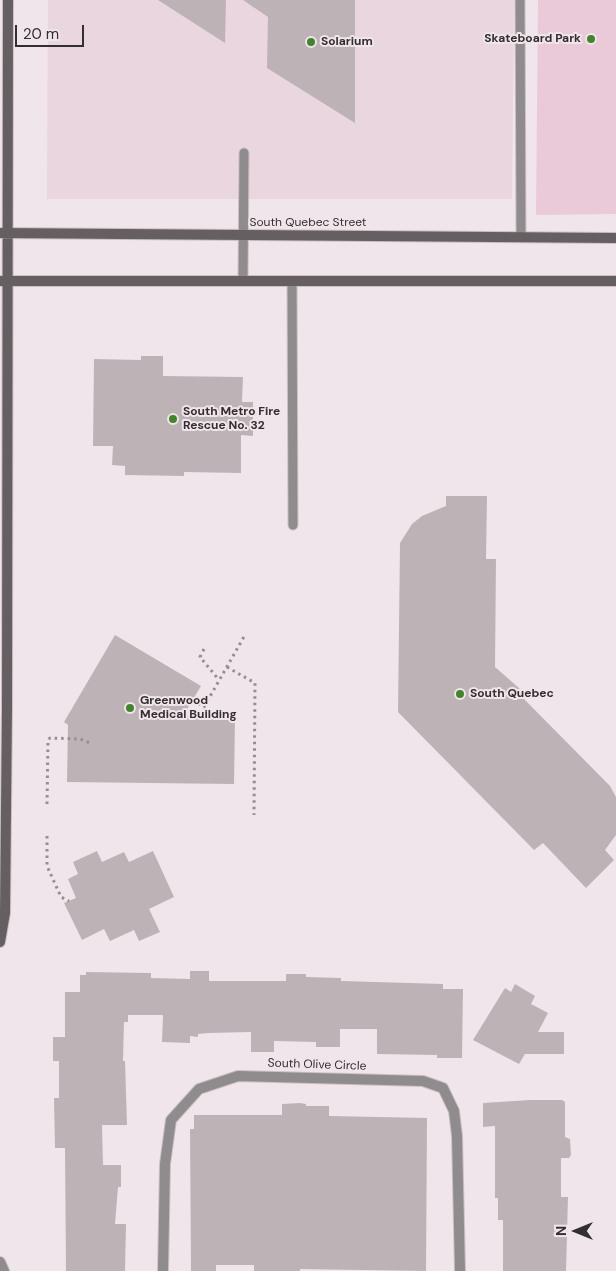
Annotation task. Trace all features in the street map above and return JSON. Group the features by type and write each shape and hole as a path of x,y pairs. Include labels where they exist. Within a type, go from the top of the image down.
{"main road":[{"path":"0,942 5,913 4,233 8,0"},
{"name":"South Quebec Street","path":"4,233 616,238"},
{"path":"4,281 616,282"}],"street":[{"name":"South Olive Circle","path":"163,1271 165,1164 170,1120 199,1090 238,1076 423,1081 443,1088 454,1111 457,1136 460,1271"},
{"path":"0,1262 4,1271"}],"lane":[{"path":"520,0 521,237"},
{"path":"243,282 245,235 244,153"},
{"path":"292,281 293,525"}],"path":[{"path":"193,700 204,707 245,635"},
{"path":"204,649 200,657 219,680"},
{"path":"227,667 255,683 254,815"},
{"path":"47,804 48,740 50,738 80,739 90,743"},
{"path":"46,836 46,866 61,897 69,901"}],"shaded area":[{"path":"48,0 514,0 512,199 47,199"},
{"path":"538,0 616,0 616,214 536,215"}],"building":[{"path":"158,0 226,0 225,43"},
{"name":"Solarium","path":"243,0 355,0 355,123 267,68 268,17"},
{"name":"South Metro Fire Rescue No. 32","path":"141,356 163,356 163,376 243,377 242,402 253,402 253,436 241,435 241,473 184,472 184,476 125,475 125,466 112,465 113,446 93,446 94,359 141,360"},
{"name":"South Quebec","path":"446,496 487,496 486,559 496,559 495,667 519,688 525,700 610,786 616,797 616,835 605,850 614,860 586,888 543,843 534,850 398,712 400,543 412,524 422,516 446,506"},
{"name":"Greenwood Medical Building","path":"115,635 201,686 183,716 235,716 234,784 67,782 68,725 64,722"},
{"path":"97,851 102,862 124,852 129,862 153,851 174,897 149,909 160,932 139,941 134,930 110,941 104,929 82,940 64,903 76,898 68,879 78,874 73,862"},
{"path":"190,971 209,971 209,981 286,981 286,974 306,974 306,977 341,978 341,981 443,984 443,989 463,989 462,1058 437,1058 437,1055 377,1054 377,1029 340,1029 340,1047 316,1047 316,1042 274,1041 274,1052 251,1052 251,1032 198,1034 198,1037 190,1036 190,1043 162,1042 163,1015 128,1015 128,1022 124,1022 123,1061 125,1061 127,1125 102,1125 103,1165 121,1165 121,1187 118,1187 115,1224 126,1224 125,1271 66,1271 65,1148 55,1148 54,1098 59,1098 59,1061 53,1061 53,1037 65,1037 65,992 80,992 80,975 86,975 86,972 151,973 151,978 190,979"},
{"path":"515,984 535,996 531,1004 548,1013 538,1032 564,1032 564,1054 525,1054 519,1064 473,1040 505,988 511,992"},
{"path":"562,1100 565,1102 565,1137 570,1139 571,1155 569,1158 561,1158 561,1197 568,1197 566,1271 503,1271 503,1220 498,1220 498,1198 495,1198 495,1126 483,1127 483,1103"},
{"path":"282,1104 306,1104 306,1106 329,1106 329,1116 427,1118 426,1271 300,1269 300,1271 254,1271 254,1265 216,1265 216,1271 191,1271 190,1129 194,1129 194,1115 282,1115"}],"place":[{"name":"Skateboard Park","path":"591,39"},
{"name":"Solarium","path":"311,42"},
{"name":"South Metro Fire Rescue No. 32","path":"173,419"},
{"name":"South Quebec","path":"460,694"},
{"name":"Greenwood Medical Building","path":"130,708"}]}
